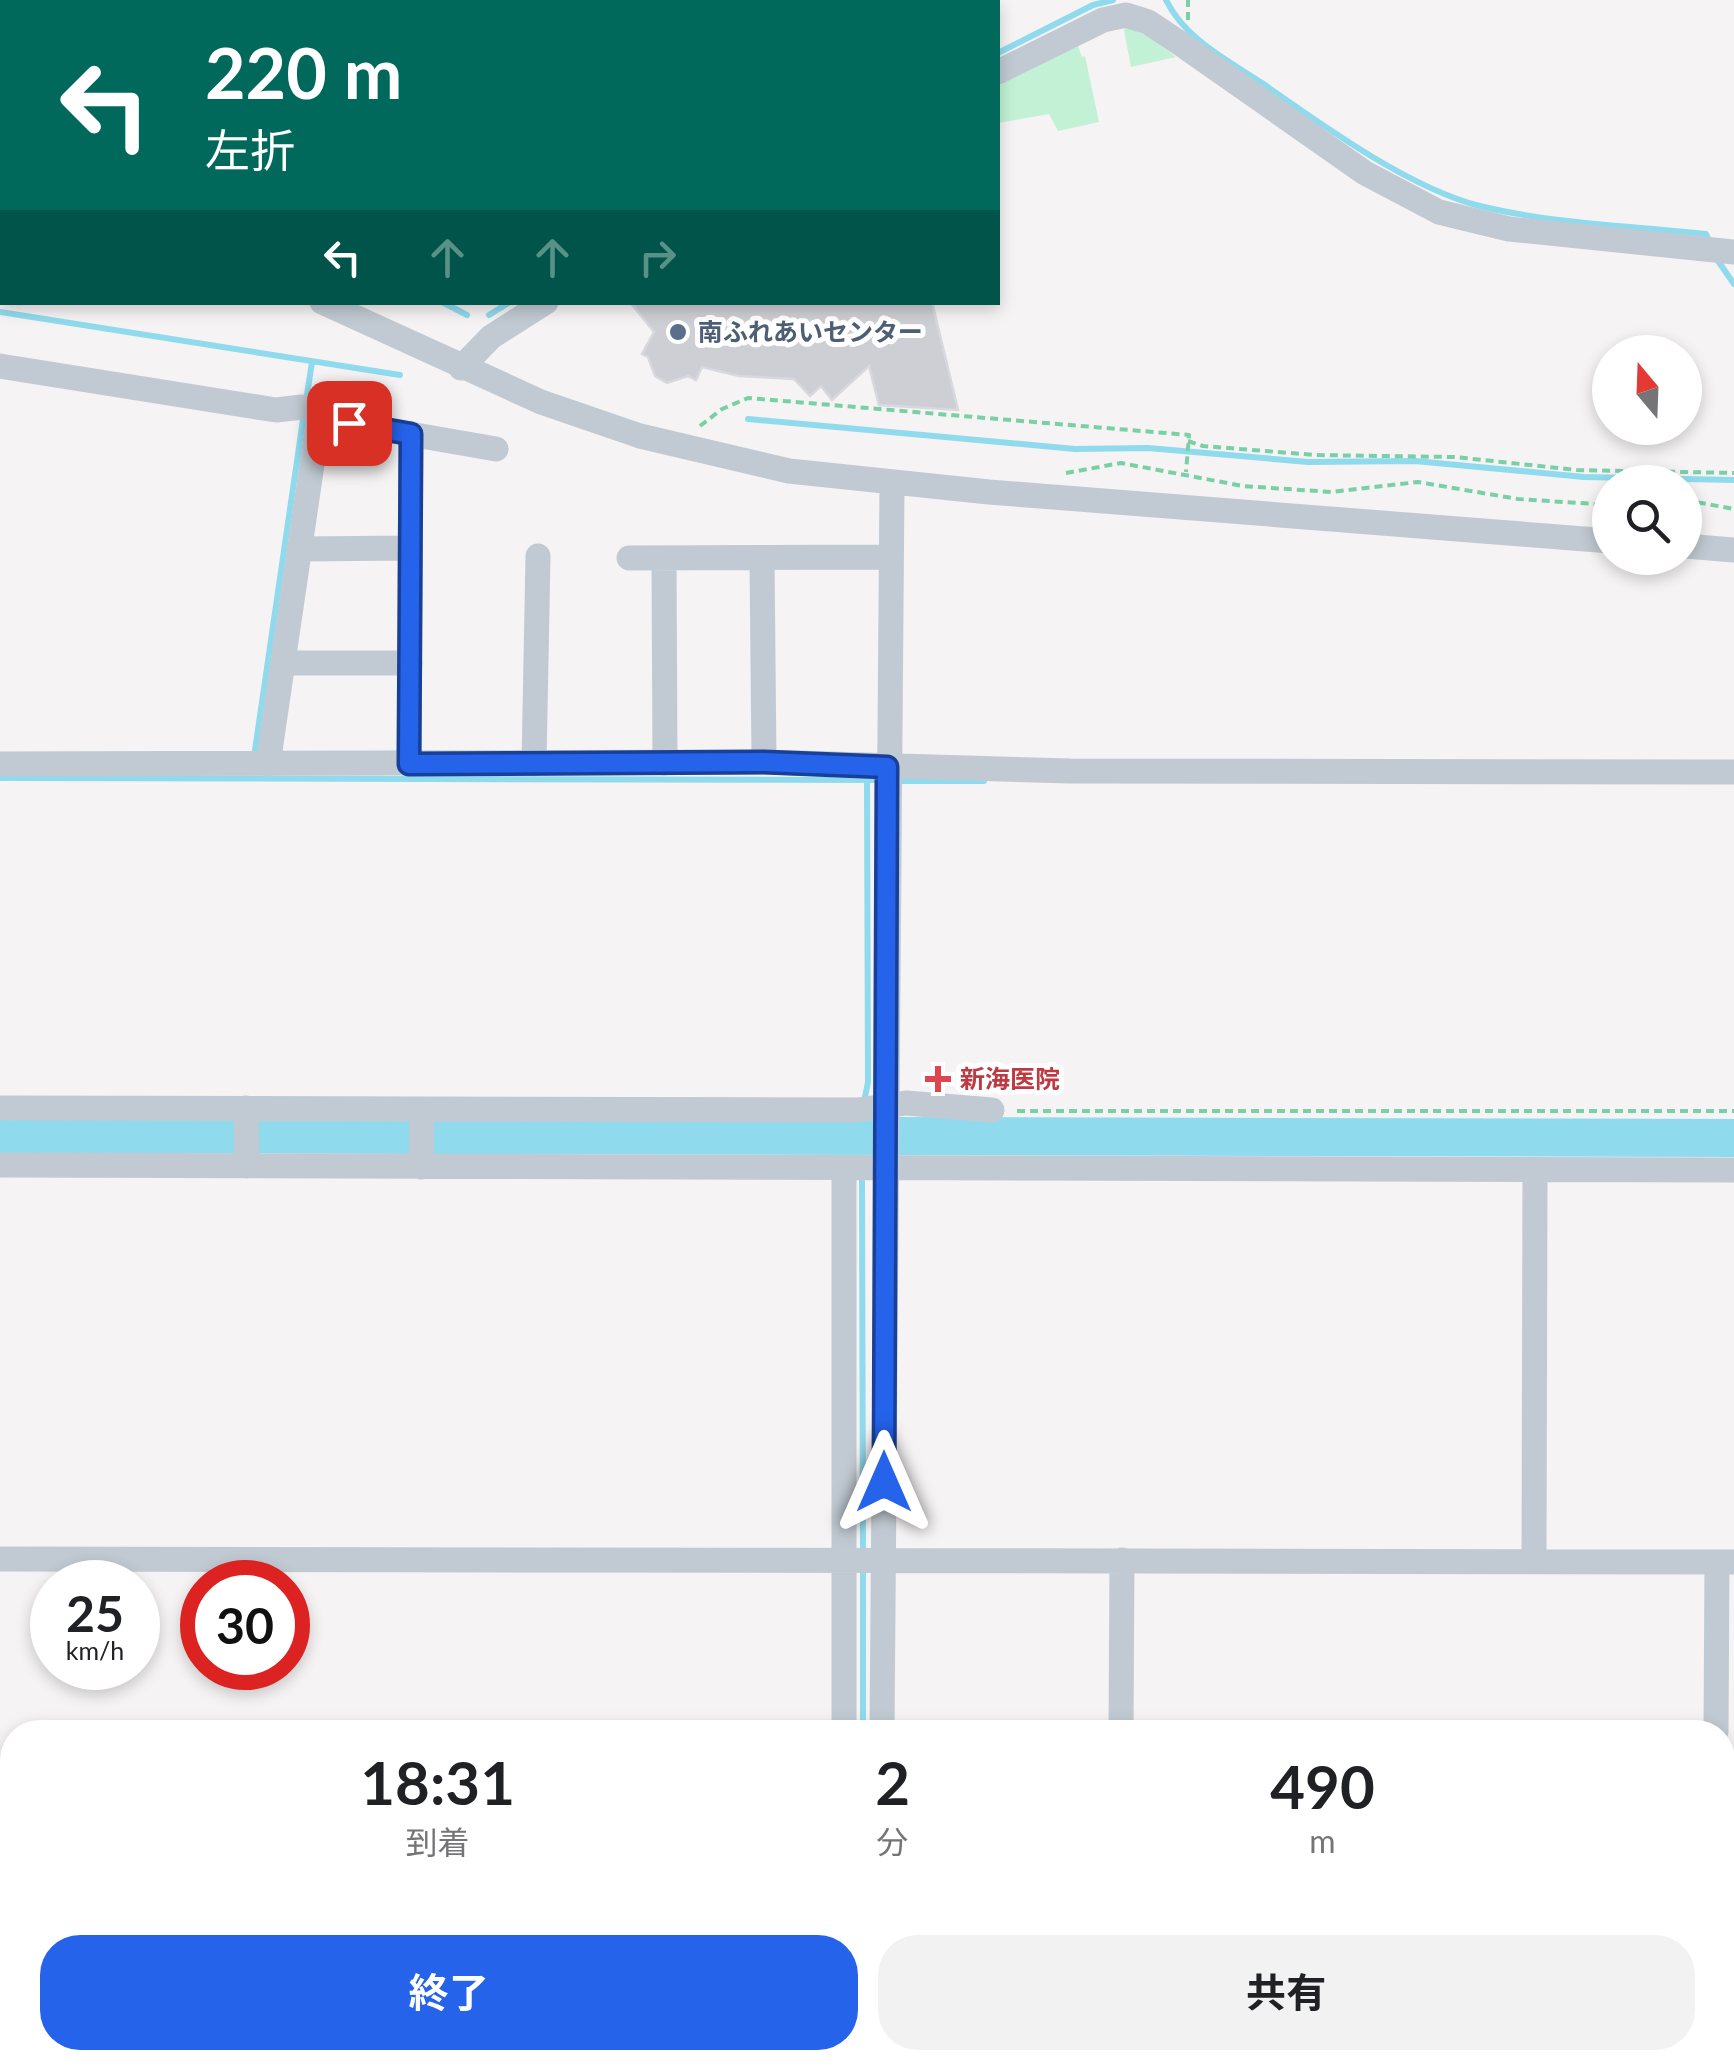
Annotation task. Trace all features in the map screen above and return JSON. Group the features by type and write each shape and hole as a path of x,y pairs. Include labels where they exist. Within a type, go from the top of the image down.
{"street":[{"path":"1000,71 1103,20 1126,14 1148,22 1182,44 1365,172 1439,212 1509,229 1719,250"},
{"path":"328,305 540,402 677,446 789,471 892,483 1592,539"},
{"path":"461,368 490,337 541,305"},
{"path":"0,366 276,410 310,411 496,449"},
{"path":"259,764 283,663 299,549 310,411"},
{"path":"409,764 411,434"},
{"path":"845,1720 885,1159 892,483"},
{"path":"1702,547 1734,550"},
{"path":"299,549 410,548"},
{"path":"534,764 538,556"},
{"path":"629,558 890,557"},
{"path":"664,558 664,763"},
{"path":"762,558 764,762"},
{"path":"283,663 410,663"},
{"path":"0,764 764,762 887,778 1734,772"},
{"path":"0,1108 422,1114 992,1110"},
{"path":"246,1112 247,1157"},
{"path":"421,1158 422,1114"},
{"path":"0,1166 247,1157 844,1168 885,1159 1734,1170"},
{"path":"844,1168 857,1556 880,1720"},
{"path":"1534,1554 1536,1170"},
{"path":"0,1559 857,1556 1122,1560 1534,1554 1726,1562 1717,1720"},
{"path":"1121,1720 1122,1560"}],"path":[{"path":"1188,0 1188,22"},
{"path":"692,432 722,409 748,398 1189,435 1186,473"},
{"path":"1188,443 1315,455 1455,457 1577,470 1734,473"},
{"path":"1060,476 1121,463 1243,486 1331,492 1418,482 1536,501 1592,504"},
{"path":"1702,503 1734,509"},
{"path":"992,1110 1734,1111"}],"green space":[{"path":"1123,25 1149,37 1176,57 1131,67"},
{"path":"1078,46 1082,57 1085,56 1099,122 1058,131 1049,114 1000,123 1000,85"}],"building":[{"path":"632,305 933,305 958,410 879,405 869,366 832,400 821,386 810,396 794,379 739,376 702,367 696,380 688,376 667,383 655,376 648,357 642,354 654,332"}],"waterway":[{"path":"1000,52 1093,5 1113,0"},
{"path":"1166,0 1184,26 1208,48 1339,136 1424,185 1508,212 1706,234 1710,243"},
{"path":"1714,255 1734,284"},
{"path":"448,305 467,315"},
{"path":"489,315 505,305"},
{"path":"0,312 400,375"},
{"path":"306,401 312,362"},
{"path":"254,757 304,413"},
{"path":"748,419 1075,449 1148,448 1308,462 1415,461 1584,477 1734,480"},
{"path":"0,778 884,780"},
{"path":"865,1097 867,780"},
{"path":"896,781 984,781"},
{"path":"864,1136 865,1119"},
{"path":"0,1134 1734,1138"},
{"path":"858,1148 859,1136"},
{"path":"862,1179 863,1553"},
{"path":"863,1566 863,1720"}],"place":[{"name":"南ふれあいセンター","path":"678,332"},
{"name":"新海医院","path":"938,1079"}],"route":[{"path":"349,423 411,434 409,764 764,762 887,767 884,1482"}]}
